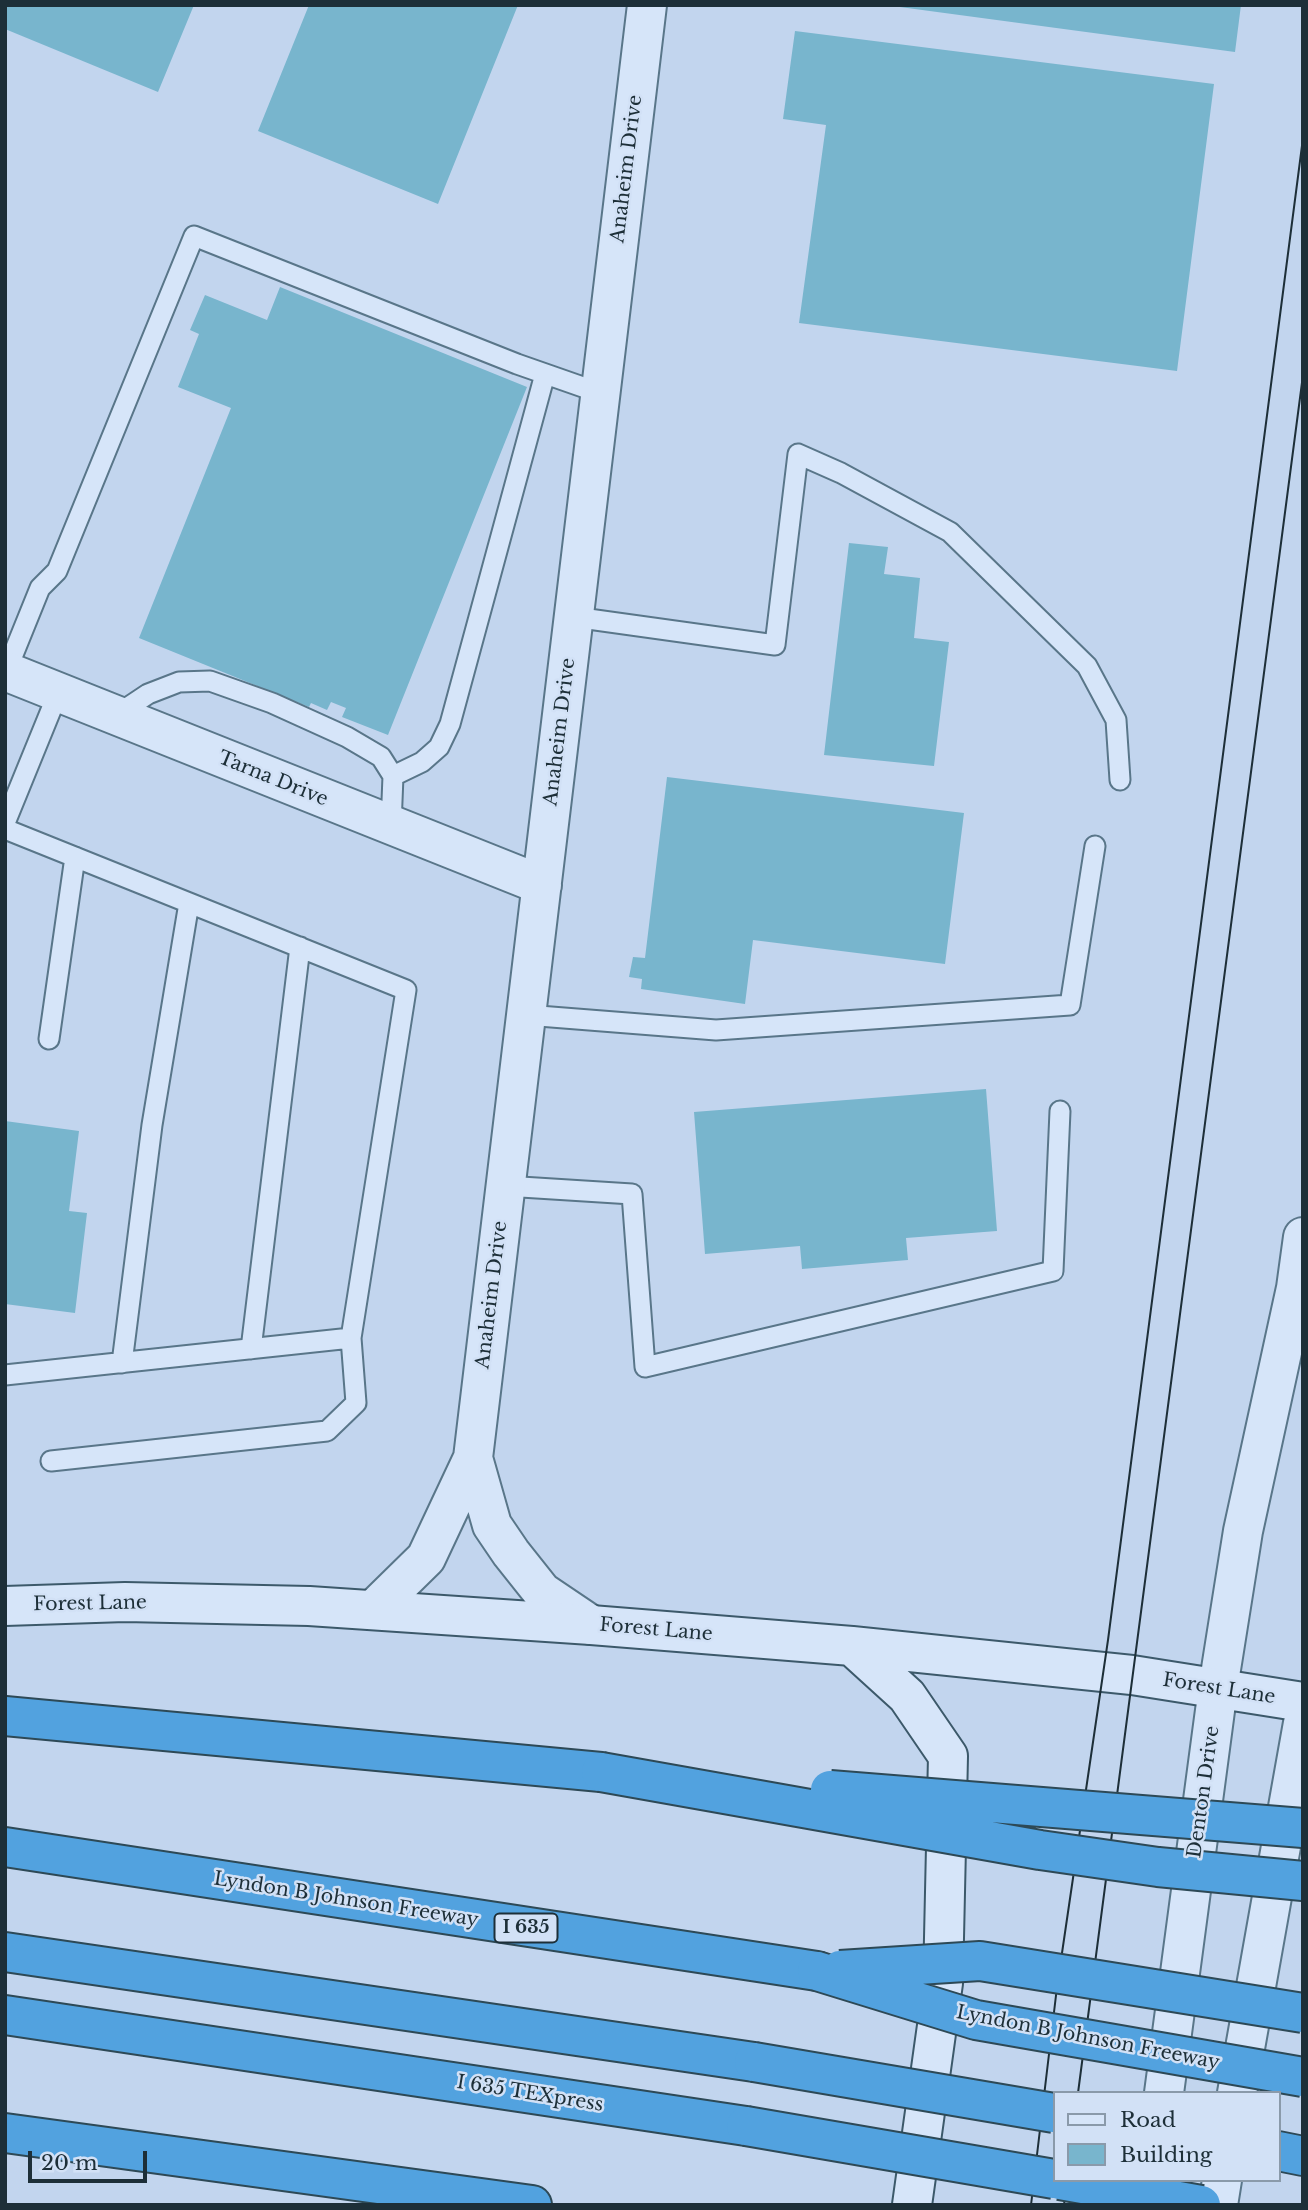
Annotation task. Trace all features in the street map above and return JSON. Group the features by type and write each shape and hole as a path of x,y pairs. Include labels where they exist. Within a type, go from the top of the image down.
{"highway":[{"path":"5,1716 601,1772 1303,1828"},
{"path":"601,1772 1040,1850 1158,1867 1303,1881"},
{"name":"Lyndon B Johnson Freeway","path":"5,1847 817,1971 976,2020 1303,2077"},
{"path":"5,1952 754,2062 1052,2113"},
{"path":"817,1971 980,1961 1303,2013"},
{"name":"I 635 TEXpress","path":"5,2015 746,2126 1052,2179"},
{"path":"5,2133 531,2205"},
{"path":"1280,2151 1303,2156"},
{"path":"1071,2182 1201,2205"}],"street":[{"name":"Anaheim Drive","path":"373,1610 426,1558 472,1458 647,5"},
{"name":"Tarna Drive","path":"6,672 542,885"},
{"name":"Denton Drive","path":"1164,2091 1218,1688 1243,1531 1296,1287 1303,1237"},
{"name":"Denton Drive","path":"1296,1287 1303,1375"},
{"name":"Anaheim Drive","path":"472,1458 492,1525 511,1553 542,1592 591,1625"},
{"name":"Forest Lane","path":"5,1606 125,1602 373,1610 591,1625 852,1646 1132,1675 1303,1702"},
{"path":"852,1646 907,1696 948,1756 943,1983 912,2205"},
{"path":"1237,2091 1303,1723"},
{"path":"1149,2205 1153,2182"},
{"path":"1218,2205 1222,2182"}],"lane":[{"path":"6,672 40,588 57,570 194,236 545,374 600,393"},
{"path":"393,776 422,762 439,747 450,724 545,374"},
{"path":"574,617 775,645 798,454 841,473 950,532 1087,666 1116,720 1120,780"},
{"path":"115,716 158,690 179,682 211,681 347,737 381,757 393,776 391,826"},
{"path":"5,823 58,693"},
{"path":"5,829 406,990 351,1338 356,1403 327,1431 51,1461"},
{"path":"526,1015 716,1030 1070,1005 1095,846"},
{"path":"49,1039 75,857"},
{"path":"122,1363 152,1125 189,903"},
{"path":"250,1349 300,947"},
{"path":"505,1186 632,1194 645,1367 1053,1271 1060,1111"},
{"path":"5,1376 351,1338"}],"building":[{"path":"5,5 194,5 158,92 5,29"},
{"path":"309,5 518,5 438,204 258,131"},
{"path":"885,5 1241,5 1235,52"},
{"path":"795,31 1214,84 1177,371 799,323 826,125 783,119"},
{"path":"280,287 527,387 388,735 342,717 346,708 331,702 327,710 311,703 309,707 139,638 231,408 178,387 199,334 190,330 205,295 267,320"},
{"path":"849,543 888,547 884,574 920,578 914,638 949,642 934,766 824,755"},
{"path":"667,777 964,813 945,964 753,940 745,1004 641,989 642,979 629,977 633,957 645,958"},
{"path":"986,1089 997,1231 906,1238 908,1260 802,1269 800,1246 705,1254 694,1112"},
{"path":"5,1121 79,1131 69,1211 87,1213 75,1313 5,1304"}],"tram line":[{"path":"1031,2205 1057,1987 1108,1640 1303,138"},
{"path":"1078,2091 1303,375"},
{"path":"1064,2205 1067,2182"}]}
